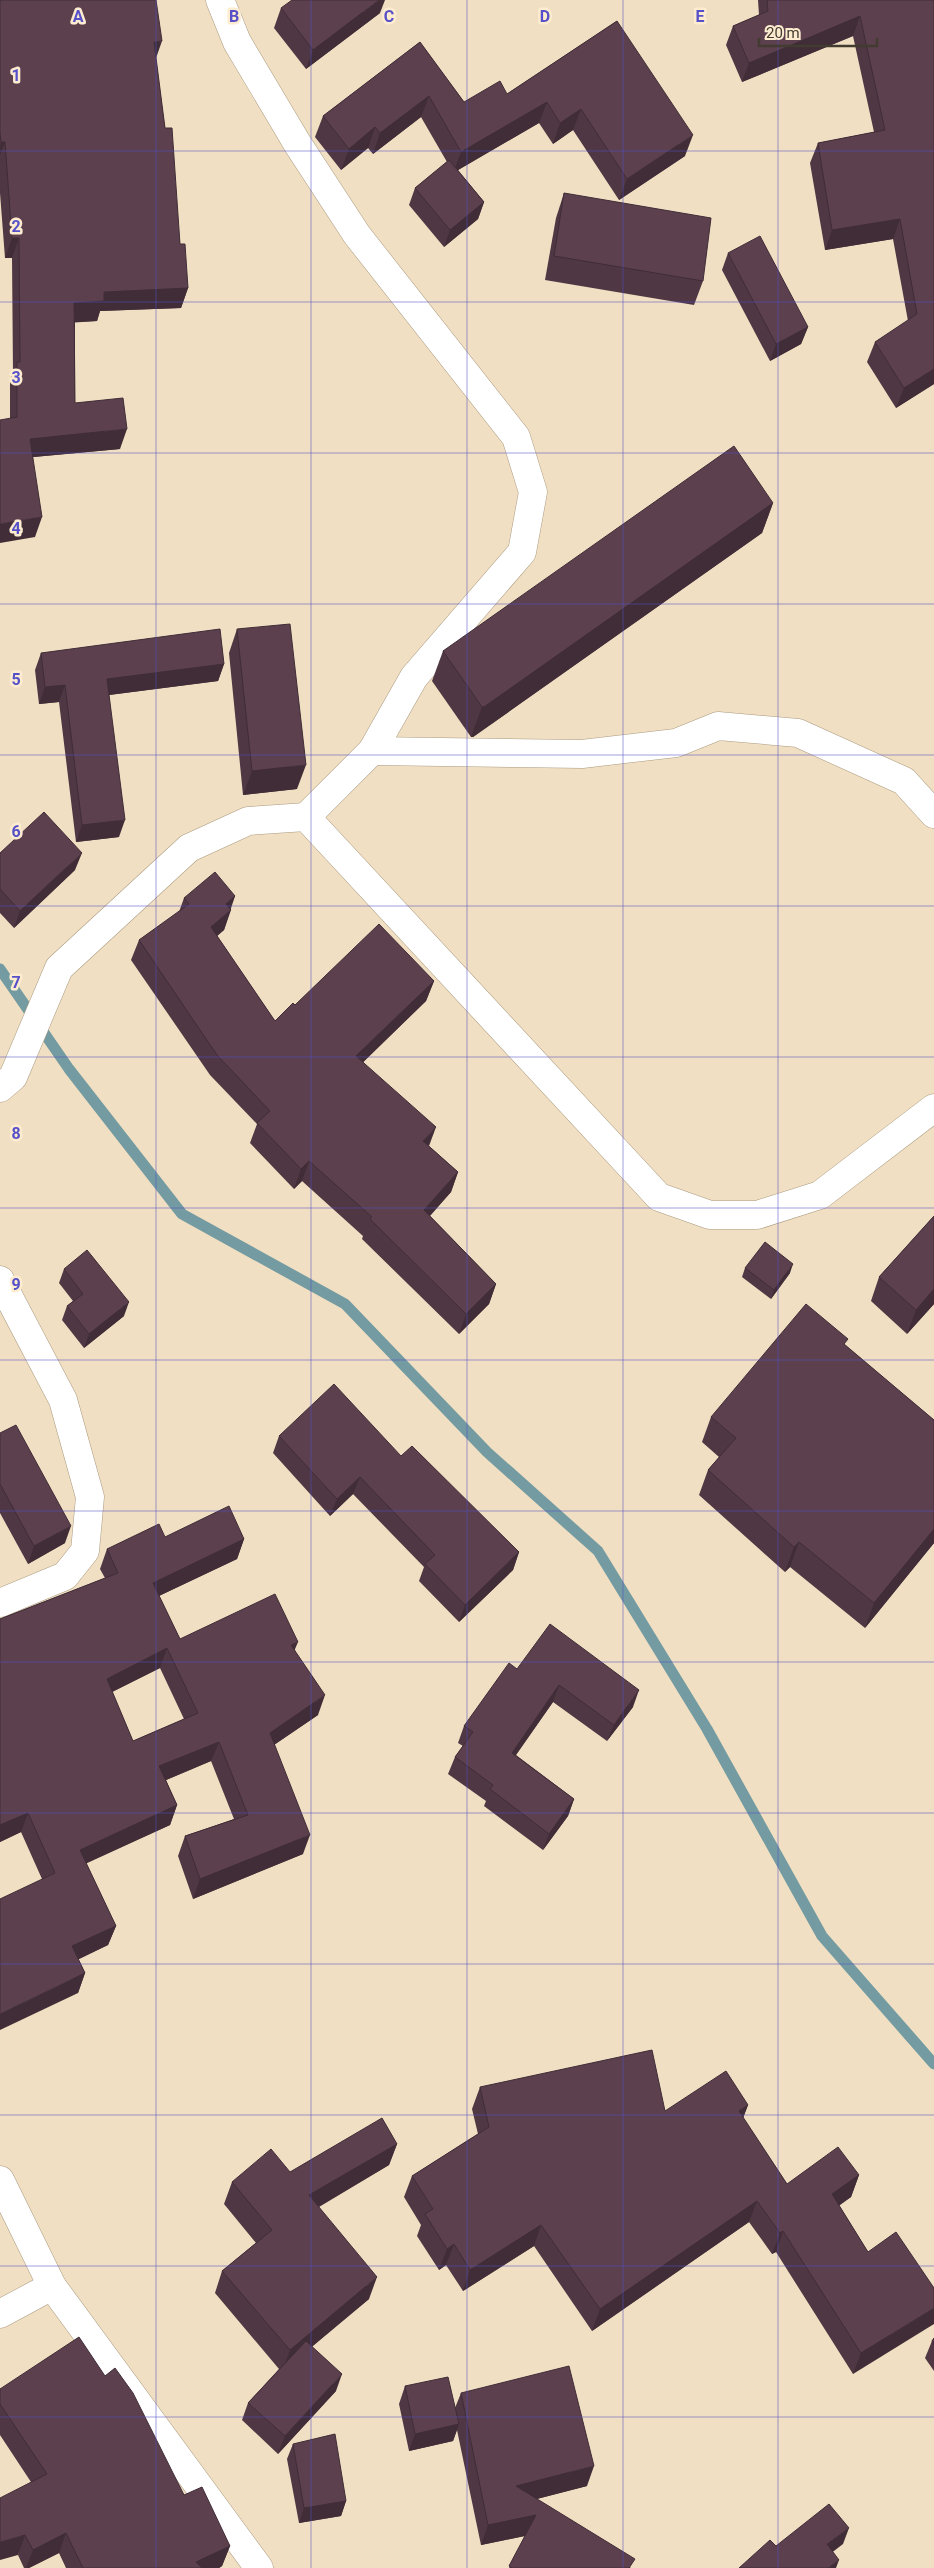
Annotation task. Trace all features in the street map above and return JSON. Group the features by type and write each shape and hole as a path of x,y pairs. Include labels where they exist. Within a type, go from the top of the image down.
{"street":[{"path":"6,1083 58,968 189,848 248,821 306,817 372,751 414,677 522,552 533,492 516,437 357,235 297,143 237,42 220,0"},
{"path":"372,751 582,754 676,743 718,726 798,733 904,781 934,814"},
{"path":"306,817 659,1197 710,1215 757,1215 820,1196 934,1108"},
{"path":"0,1280 64,1400 90,1497 85,1551 65,1576 0,1603"},
{"path":"0,2180 52,2286 259,2568"},
{"path":"0,2314 52,2286"}],"building":[{"path":"0,0 156,0 162,41 154,42 165,128 172,128 180,244 185,244 188,288 104,292 104,301 74,303 75,403 123,398 127,429 30,439 42,517 0,524 0,420 17,417 17,362 20,362 19,238 12,238 5,142 1,142 0,132"},
{"path":"292,0 379,0 313,50 281,8"},
{"path":"767,0 934,0 934,369 904,388 875,342 917,314 900,219 832,230 818,143 885,130 860,16 749,63 733,26 768,11"},
{"path":"617,21 693,135 627,179 581,109 560,123 547,102 461,152 429,96 380,133 375,127 349,149 323,116 420,42 464,102 500,81 507,94"},
{"path":"449,160 484,202 450,230 415,188"},
{"path":"564,193 711,218 703,281 554,256"},
{"path":"760,236 808,327 776,344 728,253"},
{"path":"734,446 773,503 482,707 443,651"},
{"path":"290,624 306,765 252,771 237,629"},
{"path":"220,629 224,664 107,679 125,820 82,825 65,685 45,687 41,653"},
{"path":"44,812 82,853 20,911 0,889 0,853"},
{"path":"215,872 235,896 226,904 231,910 211,927 275,1021 293,1003 295,1005 379,924 434,981 356,1056 436,1127 423,1141 458,1172 424,1210 496,1284 466,1314 370,1219 372,1217 309,1161 301,1169 257,1123 270,1111 217,1055 139,940 189,904 184,898"},
{"path":"934,1216 934,1289 916,1310 879,1277"},
{"path":"765,1242 793,1264 774,1290 745,1268"},
{"path":"87,1250 129,1302 89,1334 67,1306 83,1294 64,1269"},
{"path":"806,1304 848,1339 844,1344 934,1420 934,1529 874,1603 799,1542 794,1547 708,1470 736,1438 711,1417"},
{"path":"334,1384 401,1456 412,1446 519,1552 465,1605 425,1564 435,1555 360,1477 337,1499 279,1436"},
{"path":"16,1425 71,1526 34,1546 0,1484 0,1433"},
{"path":"229,1506 244,1539 153,1583 180,1639 275,1594 298,1642 291,1645 325,1695 270,1733 310,1835 200,1879 185,1836 248,1815 219,1742 159,1766 177,1805 80,1850 116,1926 72,1946 85,1973 0,2014 0,1899 55,1873 28,1813 0,1825 0,1619 118,1573 107,1549 159,1524 165,1537","holes":["167,1648 198,1713 133,1741 107,1679"]},
{"path":"550,1624 639,1690 614,1725 559,1685 512,1753 574,1799 549,1834 490,1789 493,1785 455,1757 473,1732 464,1726 509,1663 517,1669"},
{"path":"652,2050 665,2111 726,2071 748,2105 739,2111 787,2184 838,2147 859,2175 832,2194 868,2252 896,2232 934,2288 934,2308 861,2353 783,2231 780,2233 757,2201 600,2309 541,2225 470,2270 454,2244 447,2249 425,2214 433,2209 412,2176 489,2127 480,2087"},
{"path":"382,2118 397,2144 309,2195 377,2277 290,2350 222,2271 272,2230 232,2182 271,2149 290,2172"},
{"path":"79,2337 105,2376 115,2368 133,2393 184,2495 202,2487 230,2546 196,2562 202,2568 83,2568 66,2533 33,2550 25,2535 0,2542 0,2498 47,2474 0,2404 0,2389"},
{"path":"306,2341 342,2374 285,2436 248,2403"},
{"path":"569,2366 594,2466 516,2486 635,2559 629,2568 512,2568 509,2566 536,2515 488,2525 461,2393"},
{"path":"448,2377 459,2424 415,2434 405,2386"},
{"path":"335,2434 346,2501 304,2508 293,2444"},
{"path":"829,2504 849,2528 827,2544 839,2560 828,2568 739,2568 770,2540 776,2546"}],"waterway":[{"path":"0,969 69,1069 182,1214 345,1304 487,1452 598,1551 707,1729 822,1936 934,2064"}]}
